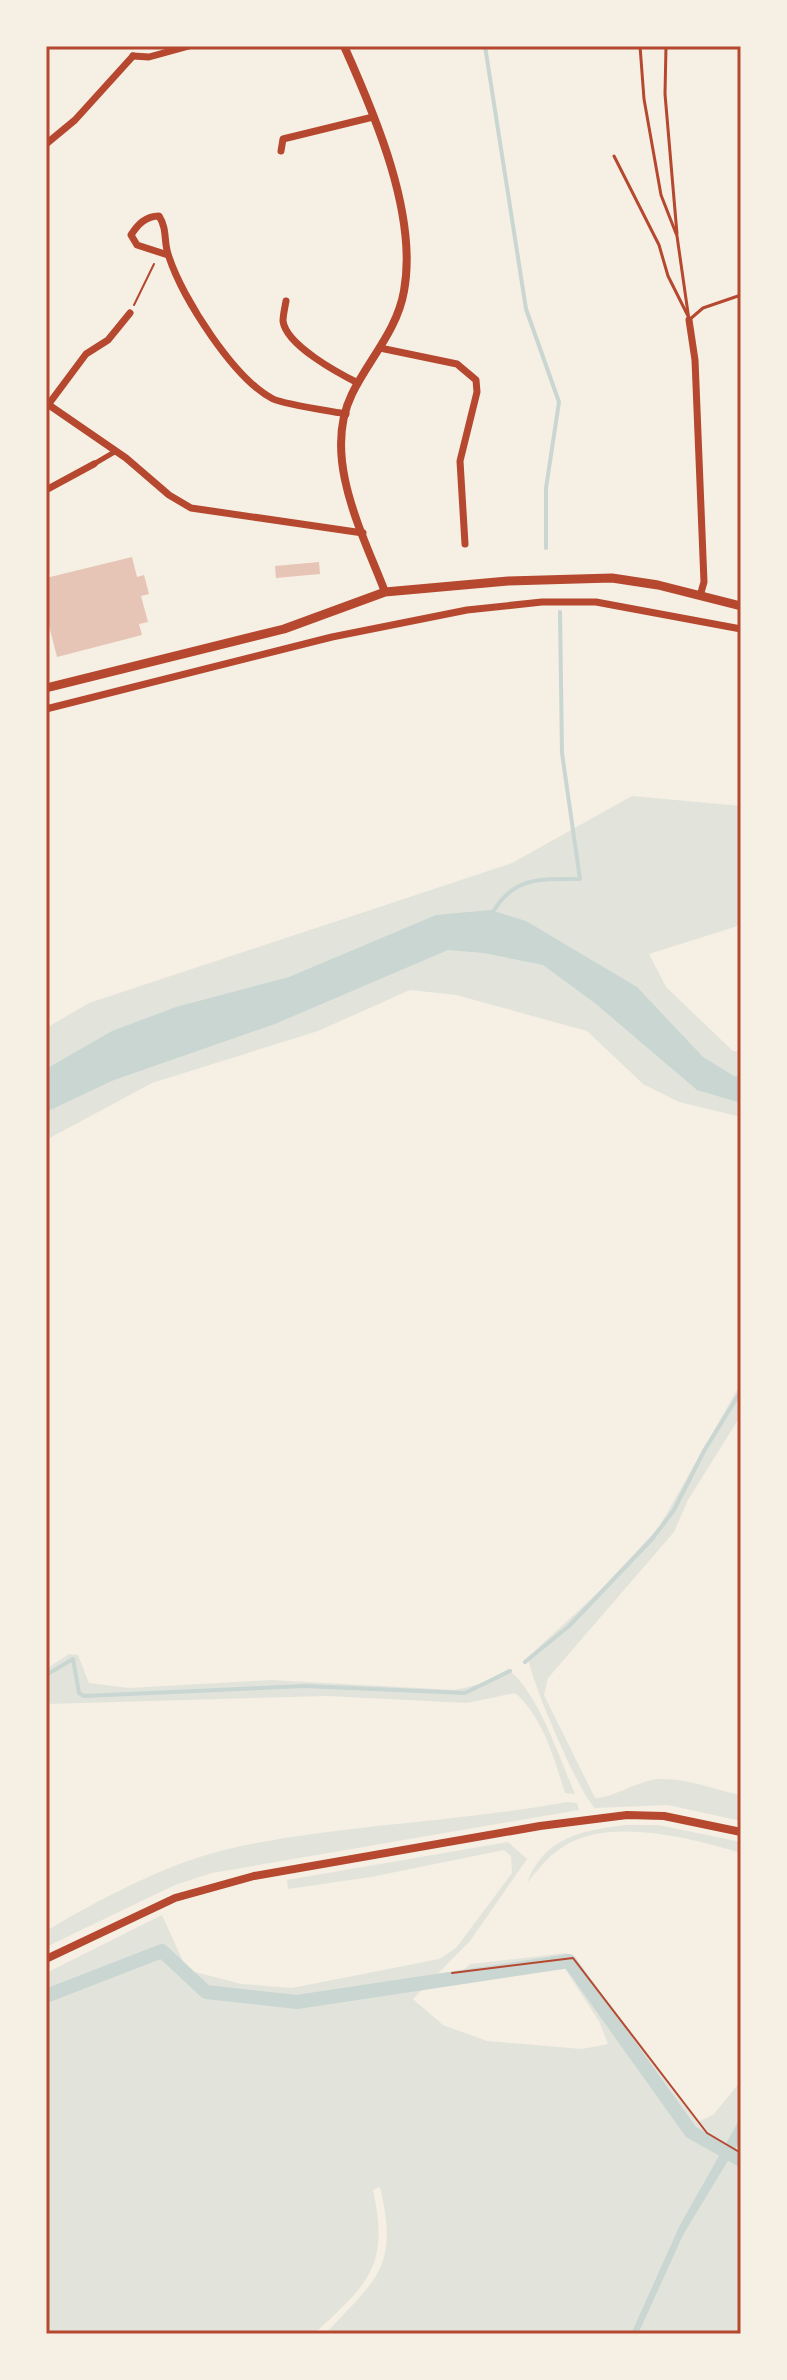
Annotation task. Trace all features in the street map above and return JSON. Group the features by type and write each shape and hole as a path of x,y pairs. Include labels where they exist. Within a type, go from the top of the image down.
{"main road":[{"path":"46,688 284,629 385,592 508,581 612,578 741,606"}],"street":[{"path":"130,46 133,56"},
{"path":"133,56 142,59 189,46"},
{"path":"344,46 393,176 407,249 402,301 380,348 358,383 346,414 344,471 385,592"},
{"path":"46,144 75,120 133,56"},
{"path":"281,151 283,139 373,117"},
{"path":"168,255 137,245 131,235 138,224 151,216 159,216 166,227 168,255 227,359 246,382 276,401 346,414"},
{"path":"286,301 283,319 288,332 324,364 358,383"},
{"path":"130,313 108,340 86,354 47,404 191,508 363,533"},
{"path":"689,320 698,422 704,582 700,596"},
{"path":"380,348 457,364 476,380 477,392 460,461 465,544"},
{"path":"46,490 116,451"},
{"path":"46,709 329,638 467,610 542,602 608,603 741,629"},
{"path":"46,1959 175,1898 254,1876 540,1826 627,1815 664,1816 741,1832"}],"lane":[{"path":"640,46 641,78 661,195 677,236"},
{"path":"666,46 665,94 677,236 689,320"},
{"path":"614,156 659,245 668,276 689,320"},
{"path":"689,320 703,308 741,295"}],"path":[{"path":"130,313 157,252"},
{"path":"452,1973 573,1958 707,2133 741,2153"}],"shaded area":[{"path":"632,796 741,806 741,925 649,954 666,987 733,1051 741,1051 741,1117 679,1102 643,1084 587,1031 456,995 410,990 318,1031 152,1083 46,1140 46,1028 89,1003 512,863"},
{"path":"490,910 526,921 637,987 703,1057 741,1077 741,1103 697,1090 596,1004 543,965 484,953 448,950 275,1024 114,1080 46,1112 46,1069 112,1031 176,1007 289,977 436,915"},
{"path":"741,1383 741,1415 688,1500 674,1532 548,1678 544,1695 595,1798 652,1780 681,1780 741,1795 741,1821 668,1805 595,1808 556,1735 528,1657 603,1588 659,1527"},
{"path":"69,1654 78,1655 89,1683 129,1688 271,1680 455,1690 484,1683 508,1669 539,1710 575,1794 565,1793 540,1726 515,1693 467,1703 327,1696 46,1704 46,1669"},
{"path":"577,1803 579,1810 212,1873 175,1885 46,1947 46,1931 69,1918 140,1881 216,1852 322,1833"},
{"path":"625,1825 658,1825 741,1842 741,1853 653,1833 606,1832 566,1845 545,1862 527,1883 534,1868 553,1846 578,1834"},
{"path":"508,1842 527,1859 470,1941 413,1999 443,2025 487,2041 582,2049 608,2044 599,2021 563,1966 453,1979 470,1964 566,1953 574,1956 697,2122 713,2115 741,2081 741,2334 325,2334 370,2284 385,2254 387,2236 380,2187 373,2190 379,2238 370,2272 348,2301 314,2334 46,2334 46,1973 162,1915 187,1970 242,1984 292,1988 439,1959 456,1948 512,1873 511,1856 504,1850 371,1877 288,1889 287,1880"},
{"path":"741,2117 741,2139 683,2235 638,2334 631,2334 680,2225"}],"building":[{"path":"132,557 137,577 144,575 149,594 141,596 148,622 139,624 142,635 57,657 46,614 46,578"},
{"path":"319,562 320,574 276,578 275,566"}],"waterway":[{"path":"485,46 526,309 559,402 546,488 546,548"},
{"path":"491,915 499,902 518,886 540,880 580,879 562,753 560,612"},
{"path":"525,1662 569,1626 652,1539 674,1510 704,1451 741,1391"},
{"path":"46,1675 73,1659 79,1693 84,1696 305,1686 465,1693 510,1671"},
{"path":"46,1996 162,1951 206,1992 297,2002 569,1961 691,2132 741,2160"}]}
